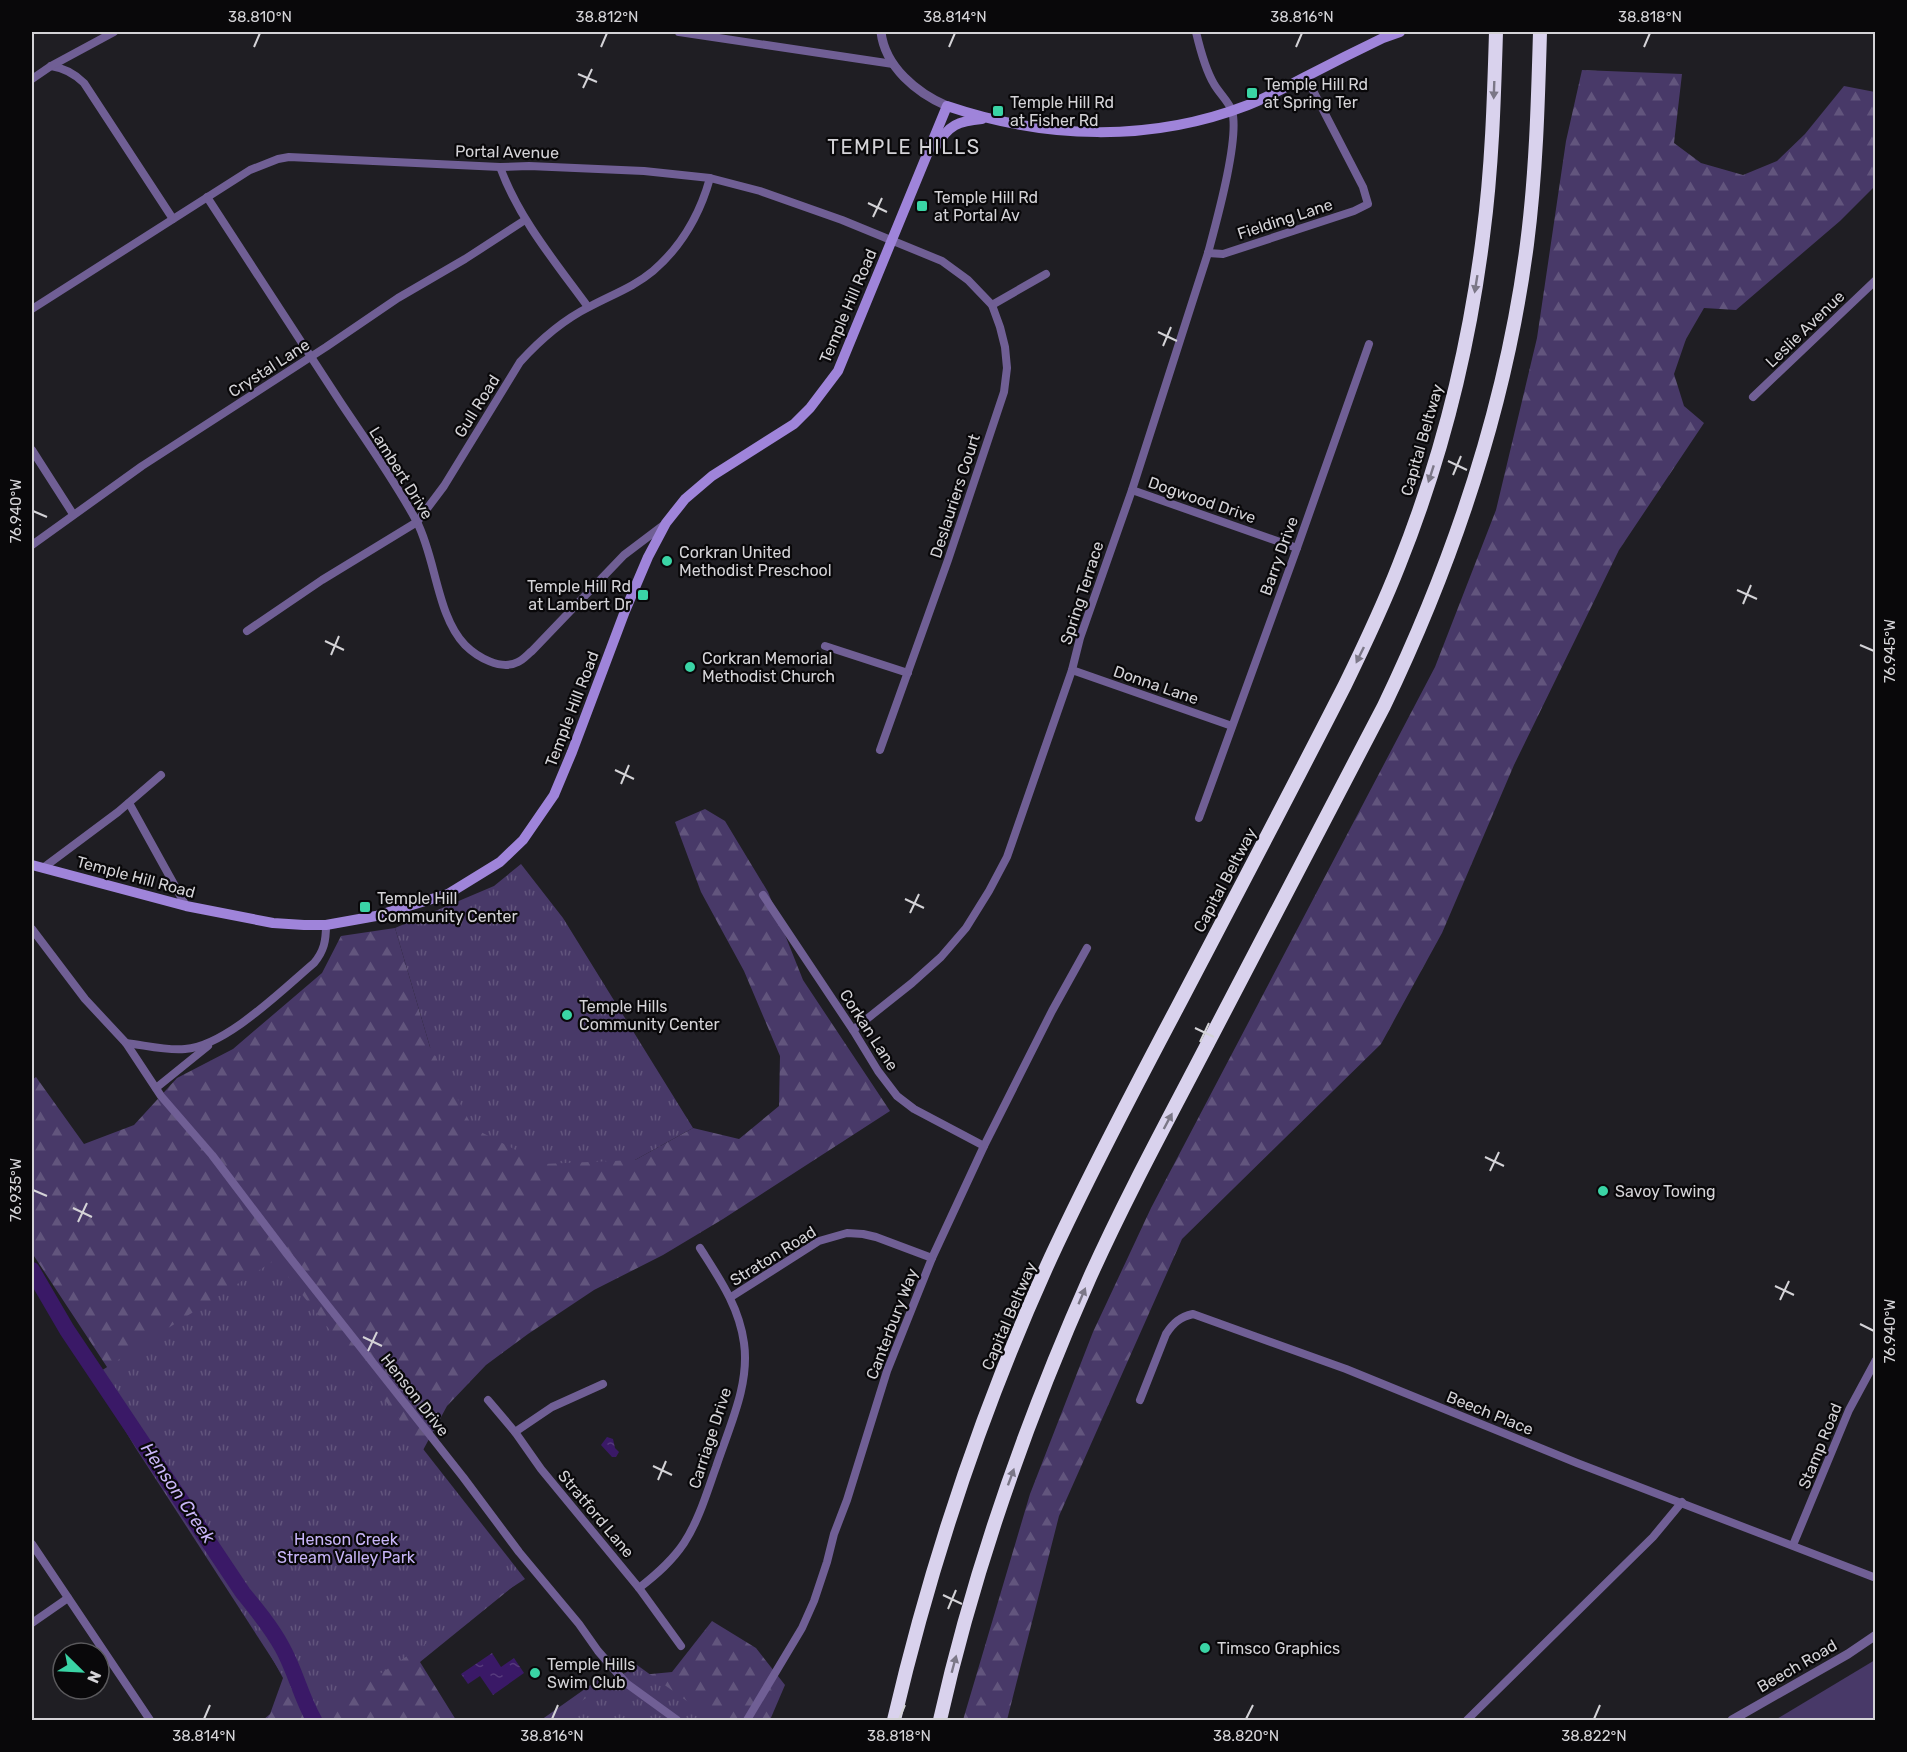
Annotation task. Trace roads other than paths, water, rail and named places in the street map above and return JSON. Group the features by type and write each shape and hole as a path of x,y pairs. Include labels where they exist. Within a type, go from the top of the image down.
{"highway":[{"name":"Capital Beltway","path":"894,1720 924,1605 948,1526 992,1399 1055,1248 1112,1133 1345,685 1400,564 1437,454 1452,399 1474,292 1489,180 1496,32"},
{"path":"939,1720 966,1618 1010,1481 1062,1344 1091,1277 1145,1163 1384,706 1412,648 1459,530 1495,412 1518,303 1533,189 1538,120 1540,32"}],"main road":[{"path":"947,106 1015,125 1051,130 1109,133 1173,126 1202,120 1249,105 1383,38 1400,32"},
{"name":"Temple Hill Road","path":"32,865 186,906 273,923 326,925 376,916 448,894 500,862 523,840 554,795 625,611 648,557 666,523 685,499 712,476 794,424 823,394 838,371 947,106"},
{"path":"925,164 940,139 956,124 987,118"}],"street":[{"path":"32,79 51,66 114,32"},
{"path":"680,32 893,64"},
{"path":"881,32 885,48 893,64 918,90 947,106"},
{"path":"1196,32 1213,84 1232,110"},
{"path":"51,66 74,74 84,83 173,219"},
{"name":"Fielding Lane","path":"1208,253 1223,254 1362,208 1368,204 1363,187 1306,76"},
{"name":"Spring Terrace","path":"853,1030 941,957 966,928 1007,857 1072,670 1083,628 1132,490 1208,253 1230,157 1233,136 1232,110"},
{"name":"Portal Avenue","path":"32,309 250,170 288,157 500,167 575,167 710,178 760,191 842,220 942,261 968,280 992,305"},
{"path":"500,167 525,220 588,307"},
{"name":"Gull Road","path":"247,632 322,580 417,522 444,486 520,362 534,346 558,327 588,307 636,283 662,263 689,230 704,200 710,178"},
{"name":"Lambert Drive","path":"207,197 417,522 451,622 461,639 472,651 495,663 507,665 519,662 624,555 666,523"},
{"name":"Crystal Lane","path":"32,546 73,514 165,451 398,298 465,259 525,220"},
{"path":"992,305 1046,273"},
{"name":"Leslie Avenue","path":"1753,397 1875,280"},
{"name":"Deslauriers Court","path":"880,750 1004,392 1007,368 1005,347 992,305"},
{"name":"Barry Drive","path":"1199,818 1369,344"},
{"path":"32,450 73,514"},
{"name":"Dogwood Drive","path":"1132,490 1297,548"},
{"path":"825,646 908,673"},
{"name":"Donna Lane","path":"1072,670 1232,726"},
{"path":"43,868 161,775"},
{"path":"129,802 186,906"},
{"name":"Corkan Lane","path":"763,895 878,1071 897,1096 914,1109 984,1146"},
{"path":"156,1088 314,963 325,943 326,925"},
{"name":"Henson Drive","path":"32,929 85,999 126,1043 156,1088 218,1163 598,1651 627,1683 677,1720"},
{"name":"Canterbury Way","path":"747,1720 802,1628 814,1601 887,1371 932,1258 984,1146 1052,1011 1087,948"},
{"path":"126,1043 184,1050 217,1040"},
{"name":"Straton Road","path":"731,1297 819,1241 848,1233 863,1234 932,1258"},
{"name":"Carriage Drive","path":"639,1588 670,1562 686,1540 703,1505 738,1402 745,1362 744,1343 737,1313 731,1297 700,1248"},
{"name":"Beech Place","path":"1140,1400 1166,1334 1172,1325 1183,1316 1193,1314 1346,1369 1875,1578"},
{"name":"Stamp Road","path":"1793,1545 1849,1410 1875,1360"},
{"path":"514,1432 552,1407 603,1384"},
{"name":"Stratford Lane","path":"488,1400 541,1469 639,1588 681,1647"},
{"path":"1467,1720 1653,1537 1682,1502"},
{"path":"32,1544 150,1720"},
{"path":"32,1623 68,1598"},
{"name":"Beech Road","path":"1732,1720 1848,1654 1875,1635"}],"water":[{"path":"607,1437 613,1439 615,1448 619,1452 616,1457 612,1457 601,1445"},
{"path":"492,1653 501,1667 514,1658 524,1673 493,1695 480,1676 468,1684 461,1674"}],"waterway":[{"name":"Henson Creek","path":"32,1270 67,1330 243,1593 278,1640 314,1720"}],"place":[{"name":"Temple Hill Rd at Spring Ter","path":"1252,93"},
{"name":"Temple Hill Rd at Fisher Rd","path":"998,111"},
{"name":"Temple Hill Rd at Portal Av","path":"922,206"},
{"name":"Corkran United Methodist Preschool","path":"667,561"},
{"name":"Temple Hill Rd at Lambert Dr","path":"643,595"},
{"name":"Corkran Memorial Methodist Church","path":"690,667"},
{"name":"Temple Hill Community Center","path":"365,907"},
{"name":"Temple Hills Community Center","path":"567,1015"},
{"name":"Savoy Towing","path":"1603,1191"},
{"name":"Timsco Graphics","path":"1205,1648"},
{"name":"Temple Hills Swim Club","path":"535,1673"}],"district":[{"name":"TEMPLE HILLS","path":"904,147"}],"park label":[{"name":"Henson Creek Stream Valley Park","path":"346,1548"}]}
